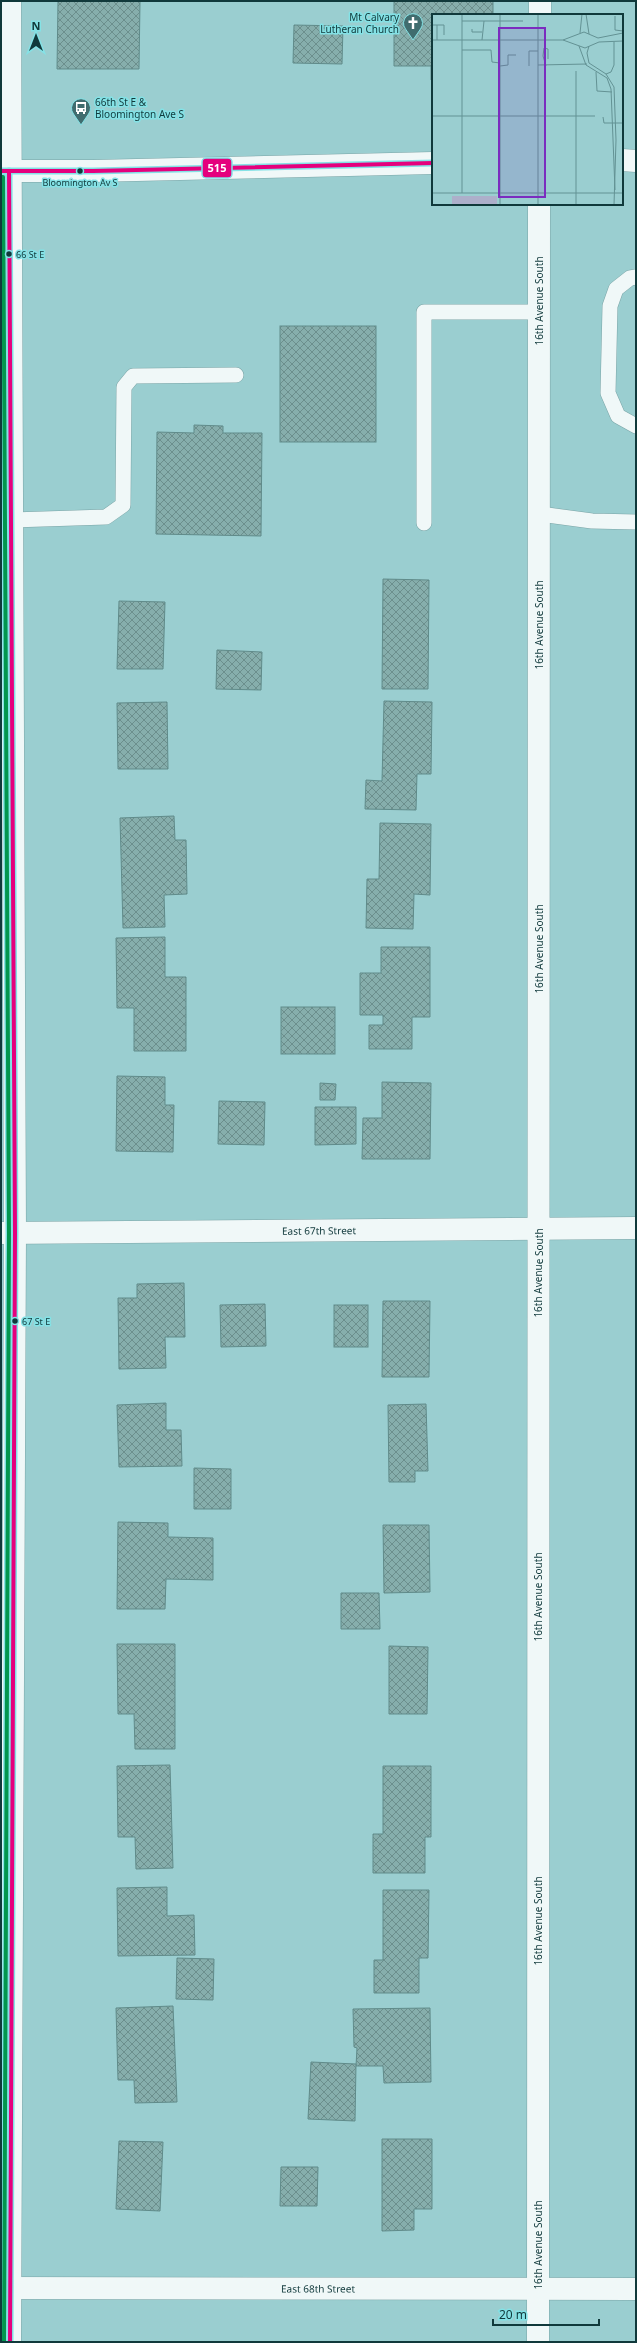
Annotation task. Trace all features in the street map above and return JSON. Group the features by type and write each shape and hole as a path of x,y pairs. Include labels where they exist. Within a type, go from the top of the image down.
{"street":[{"path":"10,1 5,171 6,483 12,520 5,2288 10,2342"},
{"path":"540,1 540,14"},
{"path":"623,160 636,160"},
{"path":"5,171 93,172 432,163"},
{"name":"16th Avenue South","path":"538,2342 537,1228 540,514 539,205"},
{"name":"East 67th Street","path":"8,1233 636,1228"},
{"name":"East 68th Street","path":"5,2288 636,2289"}],"lane":[{"path":"636,277 630,278 616,289 610,306 608,393 618,416 636,426"},
{"path":"424,523 424,312 539,312"},
{"path":"12,520 106,517 123,505 124,387 133,376 236,375"},
{"path":"540,514 592,521 636,522"}],"building":[{"path":"58,1 140,1 139,69 57,69"},
{"name":"Mt Calvary Lutheran Church","path":"394,1 493,1 493,14 432,14 432,80 431,66 394,66"},
{"path":"294,25 343,26 342,64 293,63"},
{"path":"280,326 376,326 376,442 280,442"},
{"path":"194,425 223,426 223,433 262,433 261,536 156,534 157,432 194,433"},
{"path":"383,579 429,580 428,689 382,689"},
{"path":"119,601 165,602 163,669 117,669"},
{"path":"217,650 262,652 261,690 216,689"},
{"path":"384,701 432,702 431,774 417,774 416,810 365,809 366,780 382,781"},
{"path":"167,702 168,769 118,769 117,703"},
{"path":"174,816 175,840 186,840 187,894 164,895 165,927 123,928 120,818"},
{"path":"380,823 431,824 430,895 414,894 413,929 366,928 367,879 379,879"},
{"path":"165,937 165,977 186,977 186,1051 134,1051 134,1008 117,1008 116,938"},
{"path":"381,947 430,947 430,1017 412,1017 412,1049 369,1049 369,1025 383,1025 383,1015 360,1015 360,973 381,973"},
{"path":"281,1007 335,1007 335,1054 281,1054"},
{"path":"117,1076 165,1077 165,1105 174,1105 173,1152 116,1151"},
{"path":"382,1082 431,1083 430,1159 362,1159 363,1118 382,1118"},
{"path":"320,1083 336,1084 335,1100 320,1100"},
{"path":"219,1101 265,1102 264,1145 218,1144"},
{"path":"315,1107 356,1107 356,1144 315,1145"},
{"path":"184,1283 185,1337 165,1337 166,1368 119,1369 118,1298 137,1298 137,1284"},
{"path":"383,1301 430,1301 429,1377 382,1377"},
{"path":"265,1304 266,1346 221,1347 220,1305"},
{"path":"334,1305 368,1305 368,1347 334,1347"},
{"path":"166,1403 166,1430 181,1430 182,1466 119,1467 117,1405"},
{"path":"426,1404 428,1471 415,1471 415,1482 389,1482 388,1405"},
{"path":"194,1468 231,1469 231,1509 194,1509"},
{"path":"118,1522 168,1523 168,1537 213,1538 213,1580 166,1579 165,1609 117,1609"},
{"path":"383,1525 429,1525 430,1592 384,1593"},
{"path":"341,1593 379,1593 380,1629 341,1629"},
{"path":"117,1644 175,1644 175,1749 135,1749 134,1714 118,1714"},
{"path":"389,1646 428,1647 427,1714 389,1714"},
{"path":"170,1765 173,1868 136,1869 135,1837 118,1837 117,1766"},
{"path":"383,1766 431,1766 431,1837 425,1837 425,1873 373,1873 373,1834 383,1834"},
{"path":"167,1887 167,1916 194,1915 195,1955 118,1956 117,1888"},
{"path":"383,1890 429,1890 428,1958 419,1958 419,1993 374,1993 374,1960 383,1960"},
{"path":"177,1958 214,1959 213,2000 176,1999"},
{"path":"173,2006 177,2102 135,2103 134,2080 118,2080 116,2008"},
{"path":"430,2008 431,2082 384,2083 383,2066 356,2066 357,2048 354,2047 353,2009"},
{"path":"311,2062 356,2064 355,2121 308,2119"},
{"path":"382,2139 432,2139 432,2209 414,2209 414,2230 382,2231"},
{"path":"119,2141 163,2142 160,2211 116,2209"},
{"path":"281,2167 318,2167 317,2206 280,2206"}],"transit line":[{"name":"515","path":"1,171 93,171 432,163"},
{"name":"515","path":"9,171 15,1233 10,2342"},
{"path":"1,177 3,177 9,1233 4,2342"}],"place":[{"name":"Mt Calvary Lutheran Church","path":"413,40"},
{"name":"66th St E & Bloomington Ave S","path":"81,125"},
{"name":"Bloomington Av S","path":"80,171"},
{"name":"66 St E","path":"9,254"},
{"name":"67 St E","path":"15,1321"}]}
